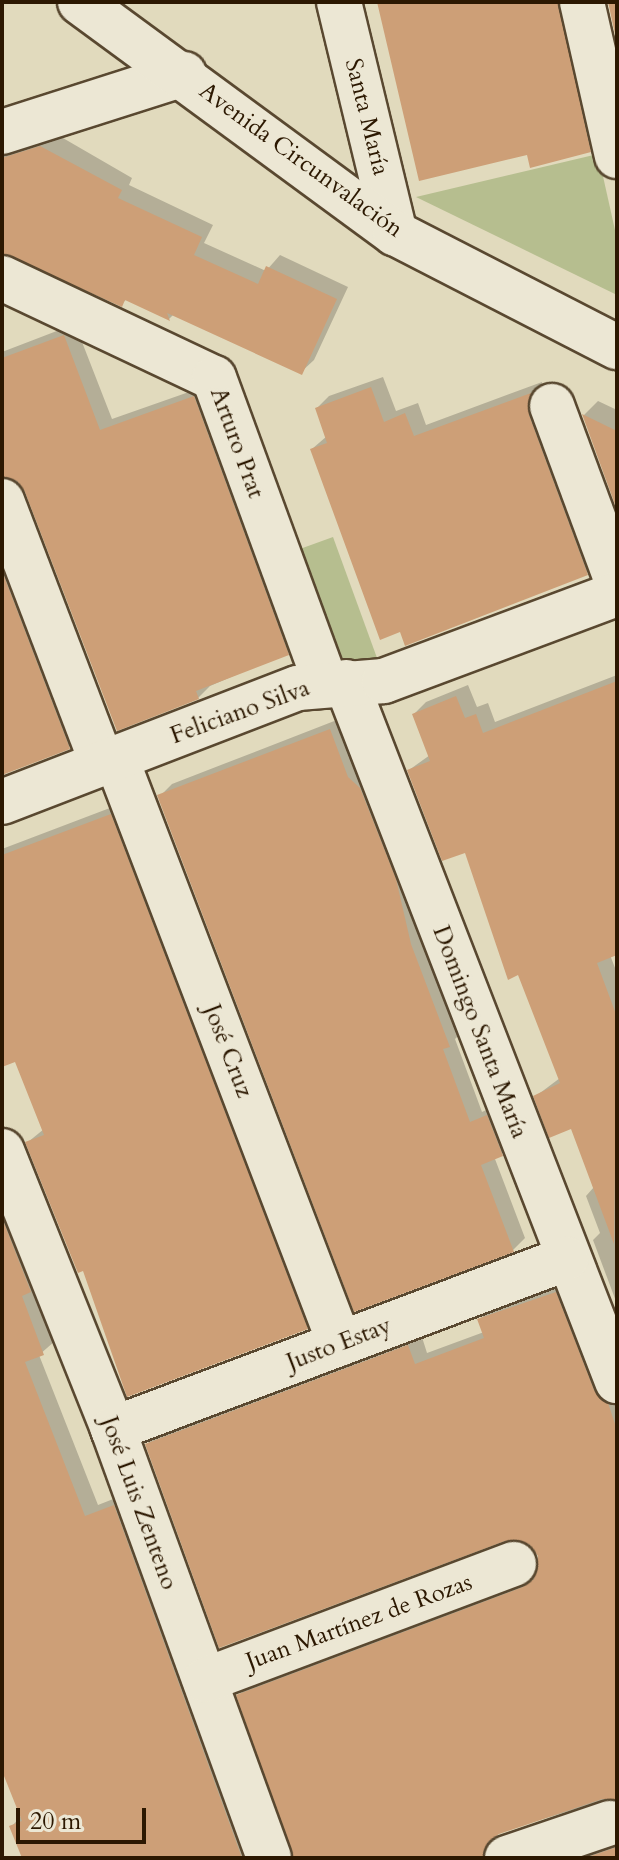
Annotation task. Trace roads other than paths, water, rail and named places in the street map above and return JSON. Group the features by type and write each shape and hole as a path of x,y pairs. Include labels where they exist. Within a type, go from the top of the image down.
{"street":[{"name":"Avenida Circunvalación","path":"80,2 184,74 395,233 617,347"},
{"name":"Santa María","path":"339,2 395,233"},
{"path":"582,2 617,156"},
{"path":"2,132 184,74"},
{"name":"Arturo Prat","path":"2,278 214,378 336,682"},
{"path":"552,406 617,582"},
{"name":"José Cruz","path":"2,501 109,761 340,1344"},
{"name":"Feliciano Silva","path":"2,802 109,761 336,682 384,681 617,594"},
{"name":"Domingo Santa María","path":"336,682 566,1259 580,1281 617,1381"},
{"name":"José Luis Zenteno","path":"2,1151 113,1429 269,1858"},
{"name":"Justo Estay","path":"113,1429 566,1259"},
{"name":"Juan Martínez de Rozas","path":"205,1680 514,1564"},
{"path":"507,1858 610,1823"}]}
